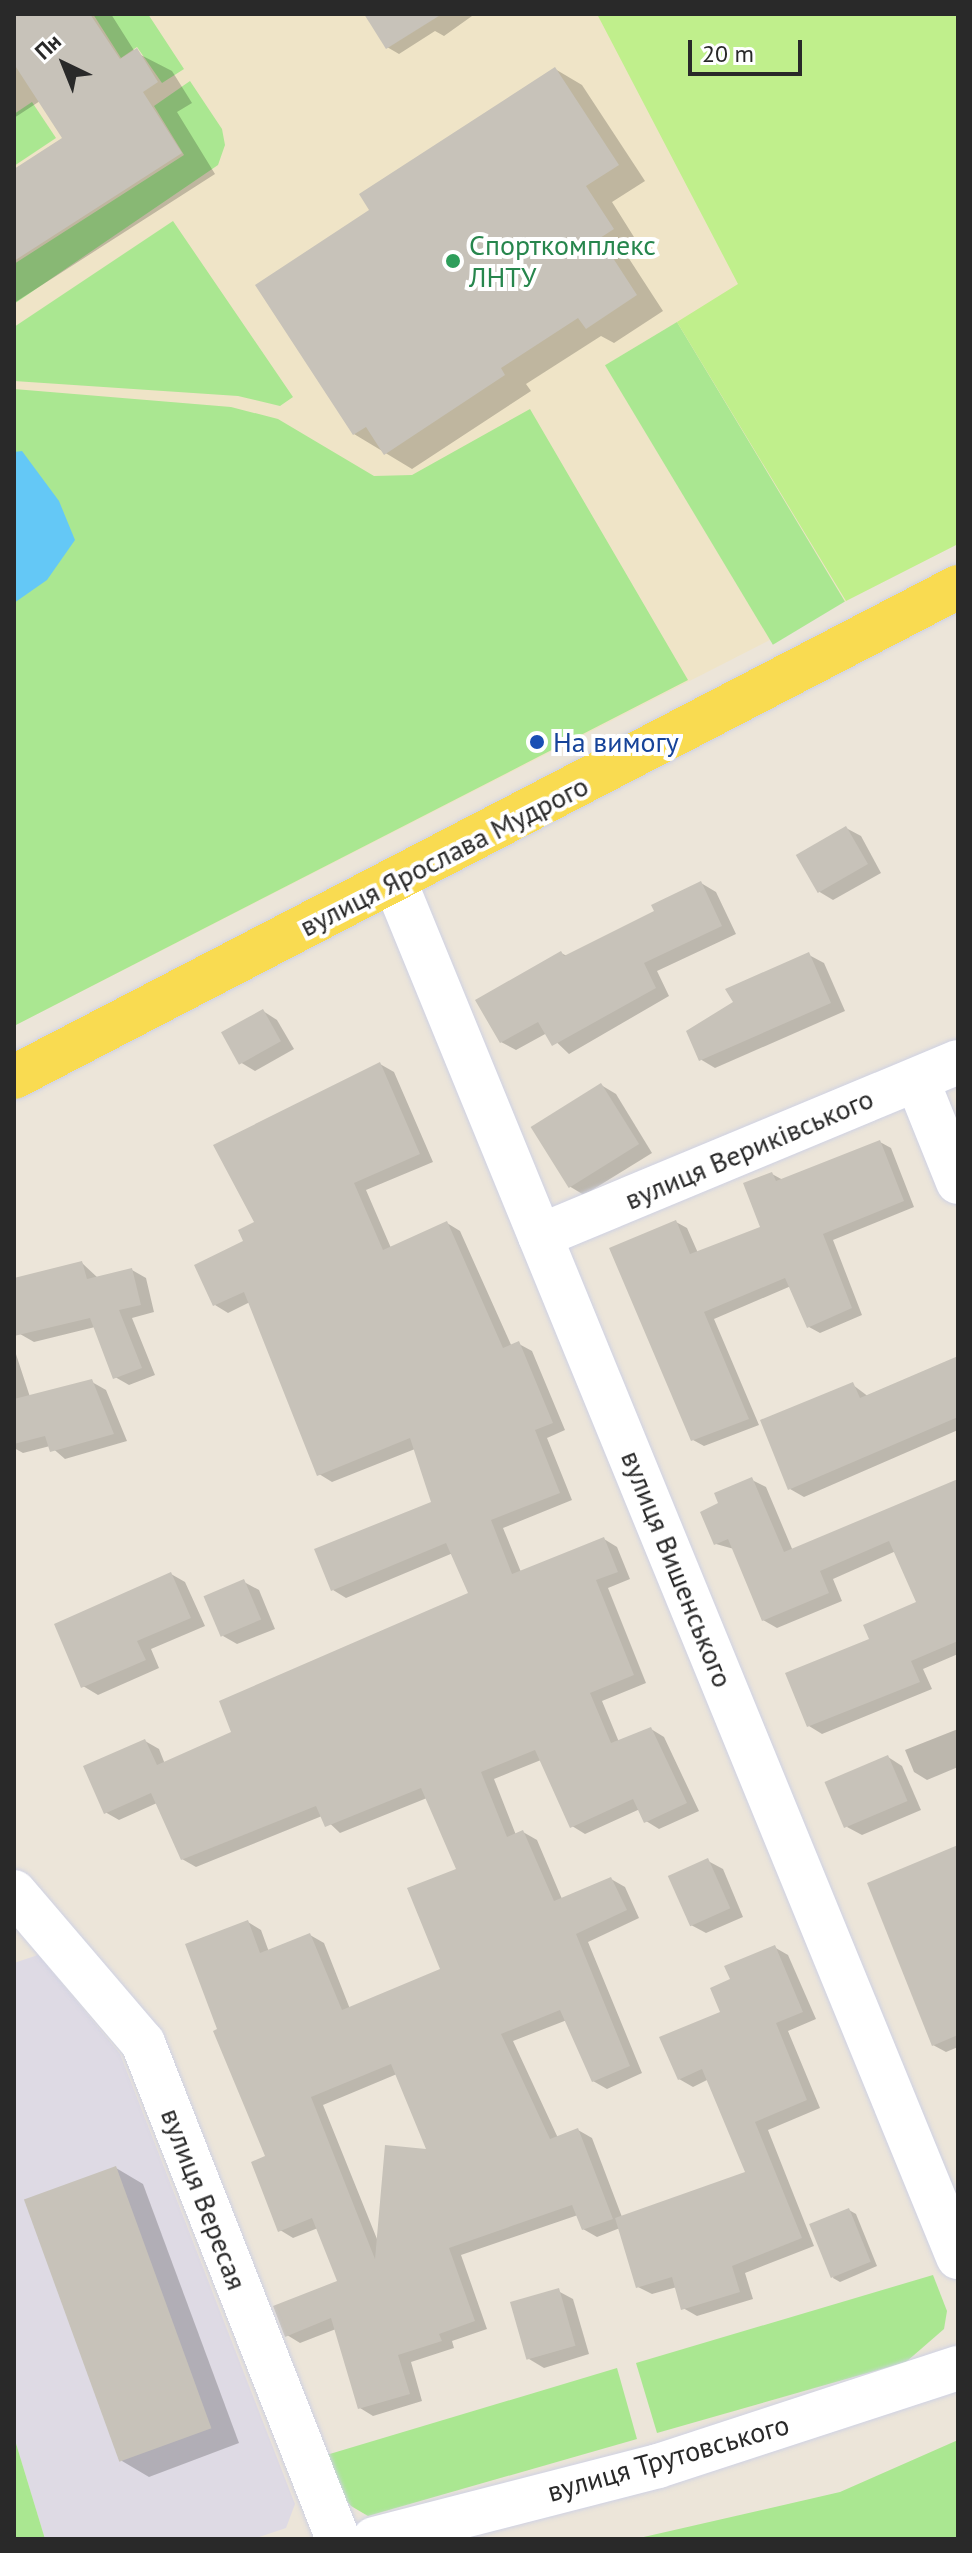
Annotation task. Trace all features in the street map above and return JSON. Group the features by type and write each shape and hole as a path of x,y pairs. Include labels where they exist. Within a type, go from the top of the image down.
{"main road":[{"name":"вулиця Ярослава Мудрого","path":"14,1077 395,882 747,693 958,587"}],"street":[{"name":"вулиця Вишенського","path":"395,882 958,2257"},
{"name":"вулиця Вериківського","path":"540,1236 958,1062"},
{"path":"917,1080 958,1182"},
{"name":"вулиця Вересая","path":"14,1892 143,2043 338,2539"},
{"name":"вулиця Трутовського","path":"374,2539 658,2466 958,2368"}],"shaded area":[{"path":"14,14 958,14 958,544 14,1026"},
{"path":"38,1955 120,2054 295,2504 286,2528 253,2539 45,2539 14,2437 14,1963"}],"green space":[{"path":"93,14 148,14 184,69 162,83 137,47 121,58"},
{"path":"597,14 958,14 958,544 846,601 677,322 738,284"},
{"path":"190,81 222,129 225,145 218,165 14,304 14,264 184,155 154,106"},
{"path":"32,102 56,138 14,166 14,114"},
{"path":"173,221 293,397 280,406 238,396 14,381 14,327"},
{"path":"677,322 845,601 773,645 605,365"},
{"path":"14,389 231,407 278,419 374,476 412,475 530,409 688,680 14,1026"},
{"path":"933,2275 947,2311 944,2329 906,2362 657,2433 636,2363"},
{"path":"617,2368 637,2439 368,2516 351,2506 332,2484 323,2456"},
{"path":"14,2437 45,2539 14,2539"},
{"path":"958,2440 958,2539 635,2539 840,2492"}],"water":[{"path":"22,451 59,501 75,540 47,580 14,603 14,452"}],"building":[{"path":"14,14 90,14 120,59 137,48 158,82 143,92 182,153 14,261 14,169 62,138 14,64"},
{"path":"364,14 442,14 386,49"},
{"name":"Спорткомплекс ЛНТУ","path":"555,67 619,165 586,186 614,229 600,238 637,295 586,329 578,318 501,368 505,375 384,455 366,427 353,435 255,285 369,210 359,194"},
{"path":"846,826 868,864 818,893 796,855"},
{"path":"701,881 722,926 644,963 656,988 552,1046 538,1022 500,1043 475,1000 561,951 564,956 654,911 651,905"},
{"path":"809,952 831,1003 699,1061 686,1031 733,1002 725,989"},
{"path":"263,1009 281,1041 239,1065 221,1032"},
{"path":"380,1062 420,1154 354,1183 383,1250 447,1221 503,1348 519,1341 553,1423 535,1430 560,1493 491,1520 512,1574 604,1537 618,1572 596,1580 634,1675 590,1693 611,1743 651,1727 687,1803 644,1823 633,1799 570,1828 535,1750 481,1772 507,1837 523,1830 554,1901 611,1877 627,1910 576,1934 630,2066 592,2082 560,2010 501,2034 550,2139 578,2128 613,2219 582,2230 572,2205 449,2248 475,2321 439,2334 442,2341 398,2355 410,2394 358,2409 331,2318 285,2337 273,2306 337,2281 312,2218 278,2232 251,2162 265,2156 213,2031 217,2029 185,1944 248,1920 260,1953 310,1933 342,2010 440,1969 407,1888 456,1869 421,1788 325,1827 316,1806 181,1860 151,1793 104,1814 83,1766 145,1739 157,1765 231,1732 219,1701 468,1593 446,1543 331,1591 314,1549 431,1502 410,1438 317,1476 244,1292 213,1306 194,1265 243,1241 238,1230 254,1222 213,1145","holes":["391,2064 426,2149 385,2145 375,2259 311,2097"]},
{"path":"601,1083 639,1144 569,1188 531,1127"},
{"path":"880,1140 904,1201 823,1234 852,1308 807,1328 785,1278 704,1312 749,1419 691,1441 609,1248 676,1220 690,1254 760,1227 743,1183 772,1172 776,1181"},
{"path":"82,1261 87,1279 132,1268 141,1305 119,1310 142,1368 113,1379 90,1318 14,1336 14,1278"},
{"path":"958,1356 958,1417 788,1490 760,1420 853,1382 860,1398"},
{"path":"92,1379 114,1434 50,1452 45,1436 14,1444 14,1399"},
{"path":"752,1477 784,1552 958,1479 958,1641 911,1661 920,1682 807,1727 785,1673 869,1639 863,1625 916,1602 889,1541 820,1571 829,1593 762,1621 728,1539 714,1545 700,1512 718,1503 714,1493"},
{"path":"171,1572 191,1618 137,1641 146,1660 81,1688 54,1624"},
{"path":"244,1579 261,1620 221,1637 203,1596"},
{"path":"888,1755 908,1801 844,1828 824,1782"},
{"path":"958,1845 958,2035 932,2046 867,1883"},
{"path":"708,1858 730,1908 690,1926 668,1876"},
{"path":"775,1945 803,2012 776,2023 807,2100 755,2122 802,2238 732,2266 740,2292 681,2310 672,2277 636,2288 615,2218 745,2172 702,2069 678,2080 659,2037 720,2012 710,1988 730,1979 724,1966"},
{"path":"116,2166 211,2428 119,2462 24,2200"},
{"path":"849,2208 871,2262 831,2278 809,2224"},
{"path":"559,2288 576,2346 527,2360 510,2302"}],"place":[{"name":"Спорткомплекс ЛНТУ","path":"453,261"},
{"name":"На вимогу","path":"537,742"}]}
